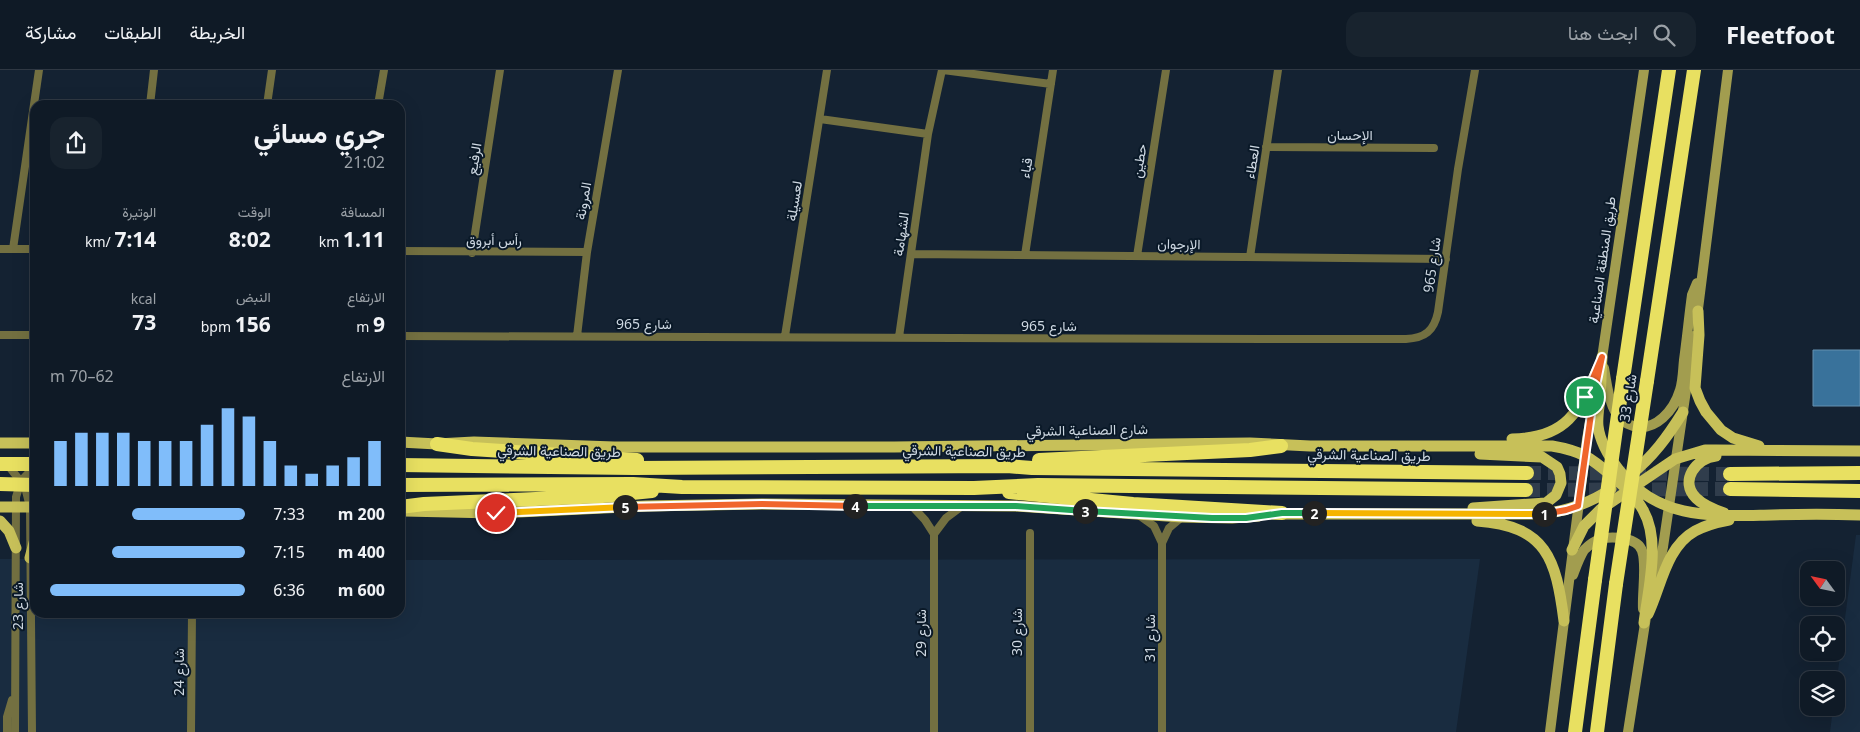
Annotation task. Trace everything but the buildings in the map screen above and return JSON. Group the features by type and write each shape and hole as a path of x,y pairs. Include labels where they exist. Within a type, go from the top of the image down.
{"highway":[{"name":"شارع 33","path":"1575,732 1623,379 1669,70"},
{"name":"شارع 33","path":"1597,732 1616,584 1694,70"},
{"path":"437,444 472,449 625,459 682,467"},
{"path":"1007,466 1032,460 1250,450 1281,446"},
{"path":"0,464 30,465"},
{"name":"طريق الصناعية الشرقي","path":"405,465 634,468 1007,466 1032,468 1527,473"},
{"path":"1730,474 1860,473"},
{"path":"0,484 28,483"},
{"path":"405,484 633,484 682,487 974,488 1038,485 1526,490"},
{"path":"405,509 602,496 682,487"},
{"path":"974,488 1040,496 1282,513"},
{"path":"1730,489 1860,491"}],"main road":[{"path":"1698,311 1699,335 1695,388 1706,412 1721,430 1733,438 1778,450"},
{"path":"1425,446 1473,440 1529,438 1544,435 1556,429 1568,421 1580,405 1602,357"},
{"path":"1602,357 1598,425 1604,448 1623,480"},
{"path":"405,509 496,513 646,506 762,504 1016,506 1139,515 1232,518 1282,513 1542,514 1578,506 1605,493 1641,466 1660,446 1684,412"},
{"name":"طريق الصناعية الشرقي","path":"405,442 437,444 474,442 614,447 894,447"},
{"path":"0,443 30,443"},
{"name":"شارع الصناعية الشرقي","path":"894,447 1250,443 1281,446"},
{"name":"طريق الصناعية الشرقي","path":"1281,446 1425,446"},
{"path":"1425,446 1552,446 1585,454 1623,480 1632,489 1643,510 1652,538 1644,623"},
{"path":"1421,513 1546,503 1556,495 1560,483 1560,474 1557,467 1542,457 1472,453 1425,446"},
{"path":"1572,550 1579,534 1592,517 1675,459 1705,450 1860,450"},
{"path":"1730,515 1704,504 1692,494 1689,479 1692,471 1696,465 1706,458 1718,456 1860,457"},
{"path":"1632,489 1668,507 1692,513 1745,516 1860,514"},
{"path":"0,507 30,507"},
{"path":"1421,513 1504,524 1531,536 1544,550 1554,568 1560,591 1564,621"},
{"path":"1644,623 1657,596 1671,558 1686,538 1706,526 1745,516"},
{"path":"0,521 9,531 16,548"}],"street":[{"path":"34,100 38,70"},
{"path":"151,100 154,70"},
{"path":"268,100 272,70"},
{"path":"379,100 384,70"},
{"name":"الرفيع","path":"472,253 500,70"},
{"name":"المرونة","path":"576,336 587,252 618,70"},
{"name":"لعسيلة","path":"785,336 827,70"},
{"path":"942,70 1051,84"},
{"name":"الشهامة","path":"899,337 928,134 942,70"},
{"name":"قباء","path":"1025,255 1053,70"},
{"name":"حطين","path":"1137,256 1166,70"},
{"name":"العطاء","path":"1250,257 1278,70"},
{"name":"شارع 965","path":"405,336 1413,339 1426,334 1436,322 1458,169 1475,70"},
{"name":"طريق المنطقة الصناعية","path":"1585,454 1602,357 1644,70"},
{"path":"1628,732 1644,623 1658,572 1684,412 1728,70"},
{"path":"820,119 928,134"},
{"path":"13,249 30,127"},
{"name":"الإحسان","path":"1266,147 1434,148"},
{"path":"0,249 30,249"},
{"name":"رأس أبروق","path":"405,252 587,252"},
{"name":"الإرجوان","path":"911,254 1446,259"},
{"path":"1602,357 1612,405 1620,419 1637,427 1646,427 1656,424 1664,418 1680,390 1692,295 1702,268"},
{"path":"0,335 30,335"},
{"path":"1550,732 1585,454"},
{"name":"شارع 23","path":"0,458 28,483 30,501"},
{"name":"شارع 23","path":"15,732 16,497 28,483"},
{"path":"912,506 934,534 946,518 963,506"},
{"path":"1139,515 1154,526 1162,543"},
{"path":"1162,543 1169,528 1182,517"},
{"name":"شارع 30","path":"1030,533 1030,732"},
{"name":"شارع 29","path":"934,534 934,732"},
{"path":"1568,592 1578,560 1584,550 1591,544 1600,539 1609,538 1621,538 1632,541 1639,545 1643,554 1642,593 1644,623"},
{"name":"شارع 31","path":"1162,543 1162,732"},
{"name":"شارع 23","path":"31,618 32,732"},
{"name":"شارع 24","path":"191,732 192,618"},
{"name":"شارع 23","path":"7,732 7,718 14,691"}],"shaded area":[{"path":"1856,535 1860,535 1860,732 1830,732 1832,716 1845,716 1845,671 1838,671 1839,661 1845,661 1845,618"},
{"path":"0,559 30,559 30,618 405,618 405,560 1480,559 1456,732 0,732"}],"water":[{"path":"1813,350 1860,350 1860,406 1813,406"}],"tunnel":[{"path":"1527,473 1730,474"},
{"path":"1526,490 1730,489"}],"route":[{"path":"496,513 646,506 762,504 1016,506 1212,518 1246,518 1282,513 1554,513 1578,506 1593,400 1602,357 1585,397"}]}
